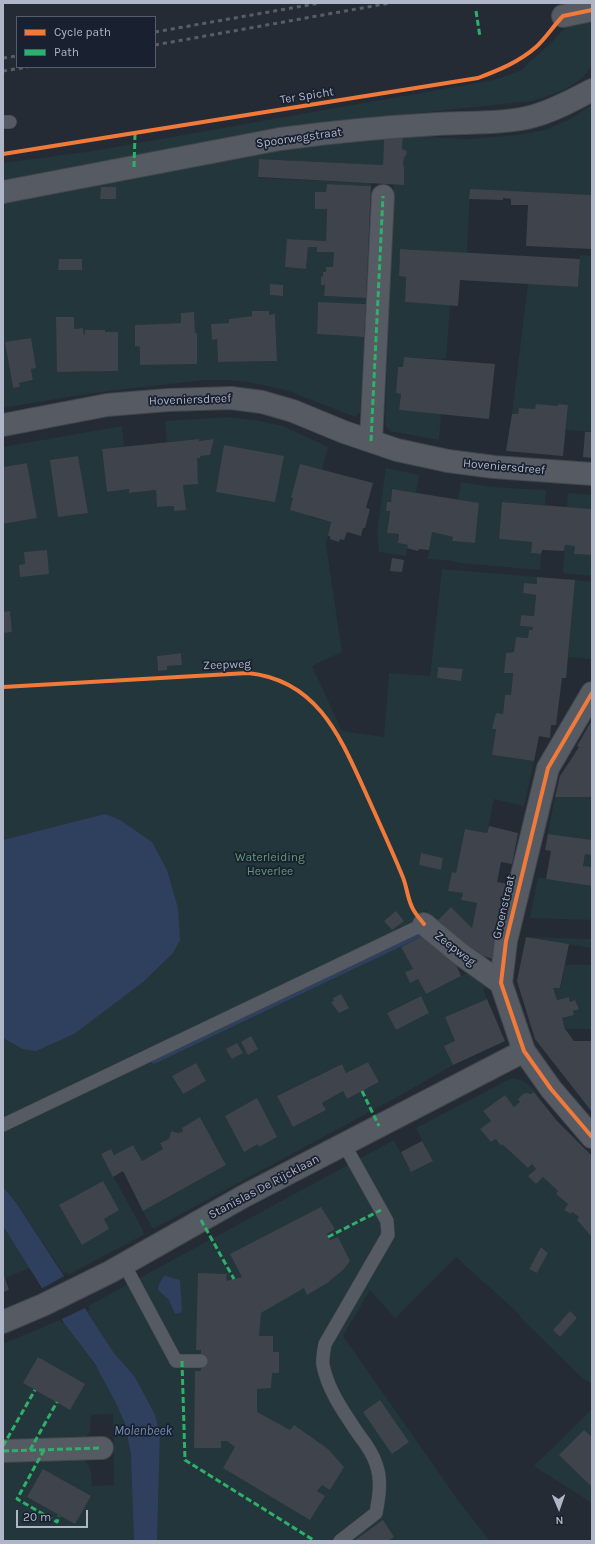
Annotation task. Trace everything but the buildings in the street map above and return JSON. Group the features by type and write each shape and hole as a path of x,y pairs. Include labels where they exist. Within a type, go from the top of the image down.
{"street":[{"path":"562,16 592,10"},
{"name":"Spoorwegstraat","path":"3,192 280,139 321,133 404,126 508,120 533,116 561,107 592,90"},
{"path":"371,441 383,196"},
{"name":"Hoveniersdreef","path":"3,425 107,405 168,400 231,398 262,402 293,411 397,450 448,461 494,467 592,474"},
{"name":"Groenstraat","path":"592,693 548,768 506,940 501,983 524,1051 551,1089 592,1137"},
{"name":"Zeepweg","path":"424,924 459,953 501,983"},
{"name":"Stanislas De Rijcklaan","path":"3,1322 86,1284 246,1195 524,1051"},
{"path":"3,1451 102,1448"}],"lane":[{"path":"3,1125 424,924"},
{"path":"340,1541 376,1513 379,1496 379,1479 376,1465 370,1451 342,1410 328,1383 323,1364 325,1344 388,1235 387,1221 344,1144"},
{"path":"124,1264 176,1361 201,1361"}],"green space":[{"path":"592,20 593,60 588,71 575,83 557,93 539,99 306,125 3,185 3,163 93,151 494,80 520,71 550,44 567,26"},
{"path":"592,105 592,195 470,190 467,253 400,249 399,276 406,277 405,302 450,305 446,359 404,357 403,367 398,367 396,393 401,394 399,410 441,414 439,440 390,431 385,425 394,184 404,185 403,166 404,157 406,156 407,152 406,150 402,149 403,136 468,139 517,135 545,130 570,119"},
{"path":"384,137 383,165 259,159 258,178 371,183 371,186 327,184 326,192 315,192 315,209 327,209 326,241 288,239 285,267 306,269 308,247 317,247 334,252 333,267 326,267 326,272 323,272 321,285 325,285 324,296 366,298 366,304 318,302 317,334 364,337 360,412 355,417 286,390 247,382 227,380 206,380 86,394 3,408 3,200 324,141","holes":["252,311 269,311 269,315 275,315 277,361 218,362 217,339 212,339 211,324 229,323 229,319 252,316","181,313 194,313 195,333 197,333 197,364 140,365 140,347 135,346 135,325 181,323","56,317 74,329 83,328 84,335 85,330 105,330 105,332 118,332 118,371 58,372","30,338 35,368 31,369 33,380 19,383 20,387 13,388 5,343"]},
{"path":"580,255 592,256 592,432 566,430 568,405 558,404 558,406 512,414 528,284 578,287"},
{"name":"Waterleiding Heverlee","path":"226,417 255,420 283,426 328,447 322,470 292,498 310,515 310,517 331,522 326,545 342,652 312,666 342,731 384,737 389,673 430,676 442,569 537,577 537,584 524,583 523,593 536,595 534,616 521,615 520,626 533,627 532,630 529,630 528,638 516,637 514,652 506,653 504,673 513,673 511,695 505,695 503,714 492,729 496,729 492,755 534,761 524,806 494,799 487,833 465,829 456,873 449,891 463,893 462,900 477,903 472,928 451,907 437,921 425,909 427,934 401,947 413,969 406,972 411,982 418,979 426,994 469,972 487,987 483,989 487,999 445,1017 455,1041 453,1065 399,1096 153,1229 143,1211 226,1165 201,1118 182,1128 183,1131 179,1133 171,1131 169,1139 160,1143 163,1149 142,1161 133,1145 114,1155 111,1149 101,1154 145,1234 68,1275 66,1272 63,1273 17,1204 3,1187 3,1038 22,1049 34,833 3,840 3,524 37,518 27,463 3,467 3,447 122,426 124,446 102,449 107,492 129,489 129,493 156,490 158,507 174,506 174,511 183,485 197,458 200,458 200,456 210,455 214,439 167,442 165,421","holes":["181,653 182,664 167,666 167,670 158,671 157,656","438,667 463,670 461,681 437,678","421,853 443,858 441,870 419,865","420,996 429,1013 396,1030 387,1013","368,1062 379,1082 347,1099 343,1091 322,1103 326,1110 293,1127 277,1096 341,1064 346,1073","196,1063 188,1091 182,1094 173,1076"]},
{"path":"386,468 419,475 416,493 392,489 387,533 399,534 398,543 408,545 406,556 379,552 377,532"},
{"path":"461,482 491,487 546,490 545,505 502,502 499,539 532,542 531,553 541,554 540,570 428,559 432,532 453,537 453,541 475,543 479,504 458,500"},
{"path":"568,493 592,495 592,509 567,507"},
{"path":"565,545 575,546 574,554 592,555 592,576 563,573"},
{"path":"575,580 592,582 591,659 568,657"},
{"path":"555,797 592,797 592,840 548,834"},
{"path":"585,854 592,855 592,867 583,866"},
{"path":"538,877 592,886 592,920 530,918"},
{"path":"526,937 592,939 592,948"},
{"path":"565,965 592,965 592,1029 565,1029 562,1018 574,1015 573,1011 578,1008 575,1000 570,1002 569,997 557,1000 553,988 561,988"},
{"path":"510,1079 518,1079 524,1082 535,1092 514,1107 505,1095 483,1111 491,1121 481,1129 491,1142 496,1139 528,1168 532,1164 536,1169 528,1176 536,1183 543,1177 558,1191 556,1194 568,1204 564,1210 572,1212 579,1217 577,1220 592,1235 592,1384 582,1378 521,1318 519,1314 456,1257 395,1318 370,1290 343,1336 460,1503 490,1541 157,1541 160,1435 135,1377 114,1353 87,1311 90,1309 88,1306 394,1140 411,1172 432,1161 416,1128","holes":["541,1247 548,1253 537,1273 529,1269","570,1312 577,1318 560,1337 553,1330"]},
{"path":"3,1226 30,1268 5,1278 3,1272"},
{"path":"60,1320 64,1323 99,1371 114,1398 125,1425 131,1453 134,1497 134,1541 3,1541 3,1458 77,1457 89,1465 92,1486 114,1485 113,1414 91,1415 90,1432 83,1439 3,1444 3,1344"},
{"path":"592,1409 591,1411 592,1503 534,1466"}],"water":[{"path":"105,814 120,820 152,842 167,870 178,908 180,940 173,953 143,982 74,1034 36,1051 22,1049 3,1038 3,840"},
{"name":"Molenbeek","path":"3,1187 17,1204 114,1353 135,1377 155,1415 160,1435 157,1541 134,1541 131,1455 125,1424 117,1405 95,1364 64,1323 3,1226"},
{"path":"164,1276 180,1280 182,1310 180,1313 175,1314 169,1300 158,1290 159,1284"}],"pier":[{"path":"66,1275 87,1307 60,1320 41,1289"}],"waterway":[{"path":"154,1060 423,932"}],"railway":[{"path":"156,32 320,3"},
{"path":"156,45 390,3"},
{"path":"3,58 16,56"},
{"path":"3,71 22,68"}],"marked path":[{"path":"476,11 480,37"},
{"path":"134,167 135,134"},
{"path":"371,441 383,196"},
{"path":"362,1091 379,1126"},
{"path":"328,1237 381,1210"},
{"path":"201,1220 234,1279"},
{"path":"182,1361 185,1460 315,1541"},
{"path":"3,1446 35,1390"},
{"path":"30,1450 57,1402"},
{"path":"3,1451 102,1448"},
{"path":"44,1450 17,1499 57,1522 59,1516"}],"cycle path":[{"name":"Ter Spicht","path":"3,154 478,78 494,72 523,57 540,43 563,16 592,10"},
{"path":"3,687 248,673 271,678 291,686 308,698 322,713 345,749 404,879 412,907 424,924"},
{"path":"592,693 548,768 506,941 501,983 524,1051 551,1089 592,1137"}]}
